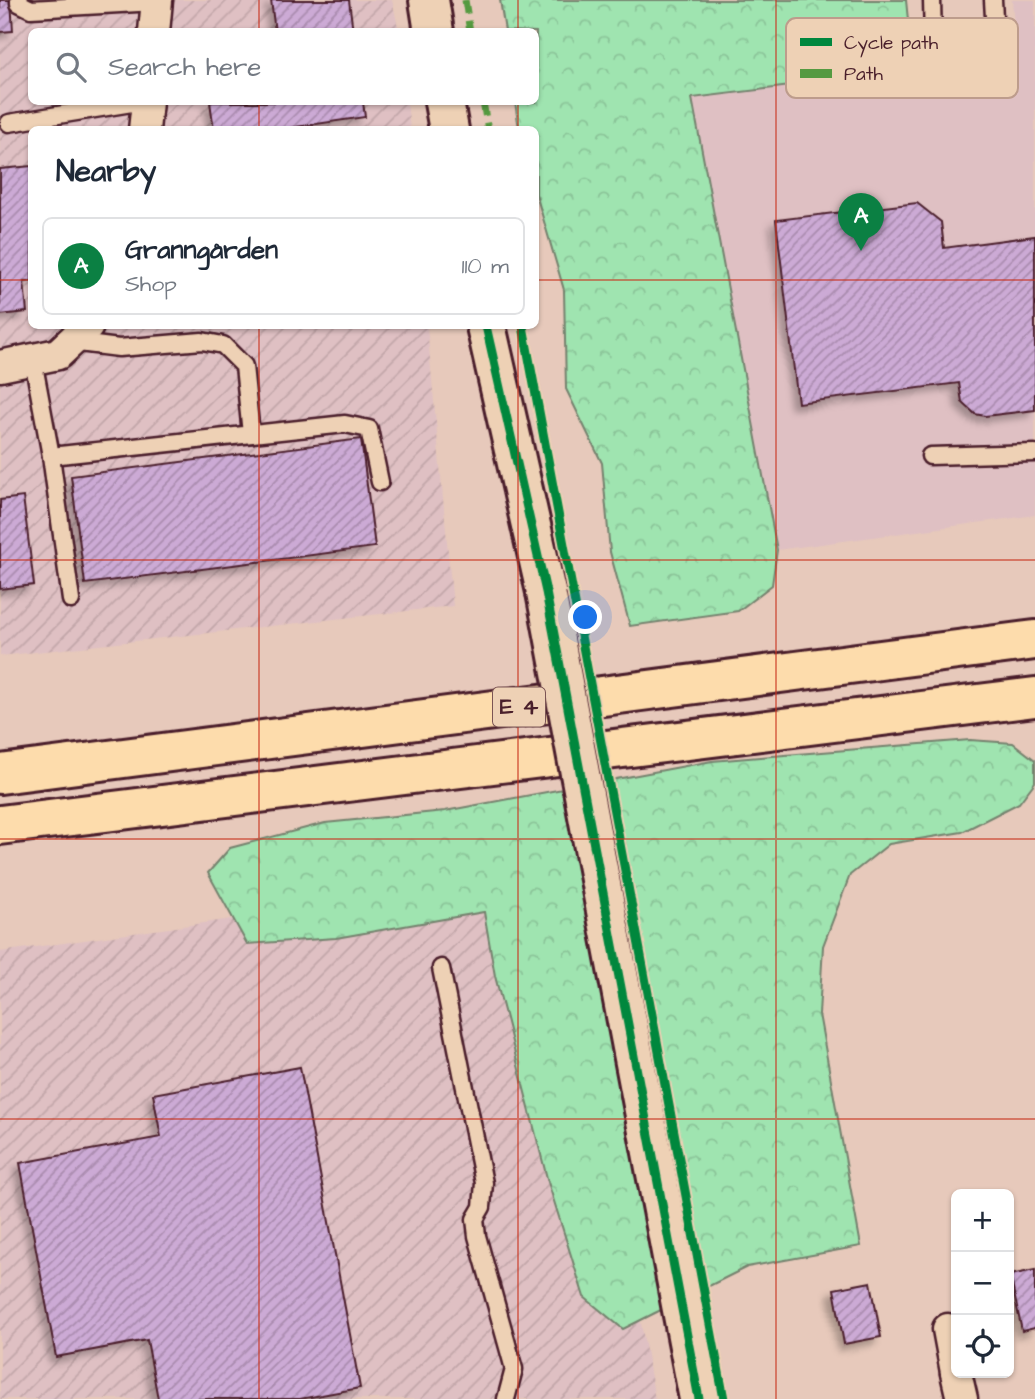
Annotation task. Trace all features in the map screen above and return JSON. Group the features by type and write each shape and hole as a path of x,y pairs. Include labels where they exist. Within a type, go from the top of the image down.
{"highway":[{"name":"E 4","path":"0,774 1035,640"},
{"name":"E 4","path":"0,825 1035,697"}],"street":[{"path":"154,28 156,1"},
{"path":"144,126 147,105"},
{"path":"445,105 448,126"},
{"path":"487,329 546,592 699,1399"},
{"path":"0,366 58,354 80,334"},
{"path":"948,1329 951,1345"},
{"path":"957,1378 962,1399"}],"lane":[{"path":"19,0 19,3 31,9 156,1"},
{"path":"932,0 932,18"},
{"path":"993,0 994,18"},
{"path":"9,123 120,105"},
{"path":"80,334 119,348 202,341 223,345 244,366 251,434"},
{"path":"33,360 51,456 71,600"},
{"path":"51,456 345,424 369,429 380,482"},
{"path":"930,456 1035,453"},
{"path":"440,968 484,1183 482,1207 475,1219 477,1236 514,1369 506,1399"}],"shaded area":[{"path":"0,0 392,0 398,28 28,28 28,105 407,105 410,126 28,126 28,329 427,329 453,606 0,656"},
{"path":"1012,0 1035,0 1035,515 777,550 692,97 786,86 786,98 1018,98 1018,18 1013,18"},
{"path":"558,873 655,1399 0,1399 0,952"}],"green space":[{"path":"500,0 906,0 908,18 786,18 786,87 692,98 777,550 772,585 738,611 630,626 610,552 602,463 566,389 564,290 539,204 539,126 519,126 515,105 539,105 539,28 505,28"},
{"path":"970,740 1013,743 1035,760 1035,782 1019,803 962,832 889,844 850,875 823,946 819,1014 861,1246 747,1267 623,1329 584,1297 548,1182 495,976 484,912 336,938 247,944 208,873 230,848 325,823 445,811 712,761"}],"building":[{"path":"0,0 11,0 13,31 0,32"},
{"path":"271,0 349,0 352,28 274,28"},
{"path":"210,105 363,105 365,117 303,126 213,126"},
{"path":"28,166 28,282 24,282 27,312 0,315 0,169"},
{"path":"917,203 941,222 944,248 1035,236 1035,410 985,416 975,414 962,402 959,383 798,403 776,220"},
{"path":"361,439 375,547 85,584 71,476"},
{"path":"23,497 34,585 0,589 0,500"},
{"path":"300,1067 360,1388 300,1399 158,1399 147,1340 56,1357 20,1163 161,1137 153,1094"},
{"path":"1035,1270 1035,1328 1022,1331 1014,1294 1014,1274"},
{"path":"871,1282 881,1337 844,1344 834,1289"}],"marked path":[{"path":"465,0 469,28"},
{"path":"484,105 487,126"}],"cycle path":[{"path":"487,329 546,592 699,1399"},
{"path":"524,329 724,1399"}],"place":[{"name":"Granngården","path":"861,251"}]}
